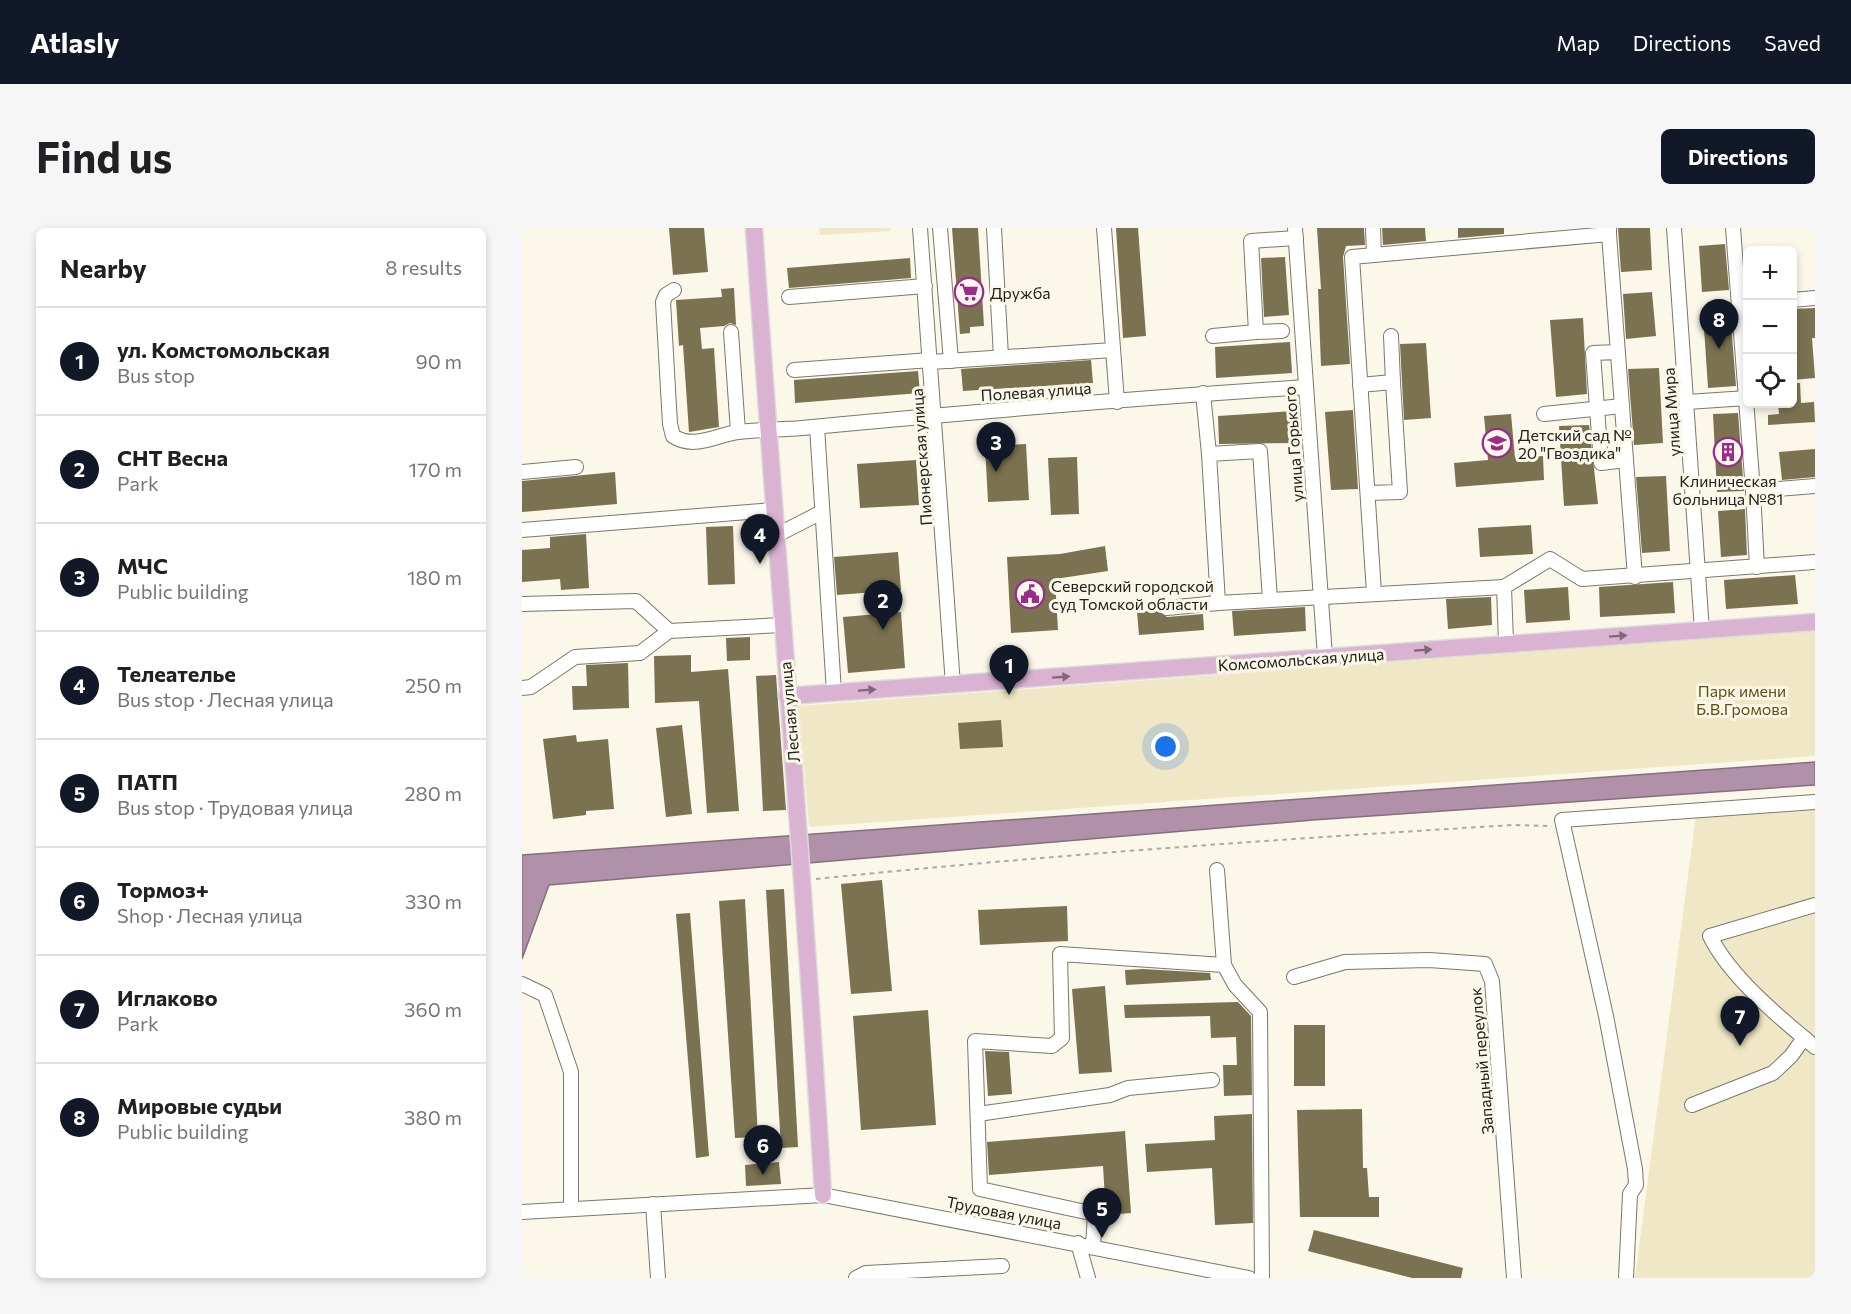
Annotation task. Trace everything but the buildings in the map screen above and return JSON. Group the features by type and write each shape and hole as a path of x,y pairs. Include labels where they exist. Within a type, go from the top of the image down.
{"main road":[{"name":"Лесная улица","path":"754,228 773,510 804,880 823,1195"},
{"name":"Комсомольская улица","path":"788,696 1815,622"}],"street":[{"name":"Пионерская улица","path":"920,228 953,685"},
{"path":"940,228 951,361"},
{"path":"994,228 1001,357"},
{"path":"1104,228 1117,402"},
{"path":"1373,228 1374,255"},
{"name":"улица Мира","path":"1674,228 1688,402 1696,573 1702,631"},
{"path":"1733,228 1744,300"},
{"path":"1374,593 1352,257 1609,231 1635,577"},
{"path":"1256,332 1251,235 1296,233"},
{"name":"улица Горького","path":"1296,233 1325,657"},
{"path":"789,297 925,286"},
{"name":"Полевая улица","path":"674,290 666,294 663,302 669,424 673,436 681,441 717,439 738,432 817,427 934,414 1306,387"},
{"path":"1797,300 1815,298"},
{"path":"1213,336 1282,330"},
{"path":"731,332 738,432"},
{"path":"1368,493 1400,492 1391,336"},
{"path":"794,370 1113,350"},
{"path":"1617,352 1593,354 1601,463 1626,460"},
{"path":"1360,385 1393,382"},
{"path":"1203,393 1218,603"},
{"path":"1688,402 1743,398"},
{"path":"1544,414 1622,406"},
{"path":"1747,408 1757,567"},
{"path":"817,427 834,692"},
{"path":"1209,454 1260,451 1270,600"},
{"path":"522,472 576,467"},
{"path":"1752,491 1815,486"},
{"path":"522,530 773,510"},
{"path":"775,536 822,512"},
{"path":"1167,608 1374,593 1504,587 1550,560 1582,579 1696,573 1815,562"},
{"path":"1504,587 1506,643"},
{"path":"522,604 636,601 669,631"},
{"path":"522,688 531,687 575,657 640,653 669,631 782,625"},
{"path":"1626,1278 1630,1194 1636,1185 1635,1169 1605,1016 1561,826 1562,820 1815,802"},
{"path":"1217,870 1224,964 1235,985 1260,1012 1262,1278"},
{"path":"1692,1105 1773,1073 1791,1056 1810,1043 1723,958 1710,936 1815,905"},
{"path":"1093,1246 1095,1215 980,1189 975,1041 1052,1046 1062,1038 1060,954 1224,964"},
{"name":"Западный переулок","path":"1294,977 1345,962 1428,960 1485,964 1492,981 1514,1278"},
{"path":"522,984 545,995 571,1072 571,1208"},
{"path":"978,1114 1110,1095 1128,1088 1212,1080"},
{"name":"Трудовая улица","path":"522,1212 823,1195 1093,1246 1210,1274 1248,1278"},
{"path":"653,1204 658,1278"},
{"path":"1078,1243 1088,1278"},
{"path":"856,1278 866,1273 1002,1266"}],"path":[{"path":"804,880 1014,858 1199,844 1502,826 1561,826"}],"green space":[{"path":"819,228 890,228 890,231 820,235"},
{"name":"Парк имени Б.В.Громова","path":"1815,631 1815,756 809,827 799,706"},
{"path":"1815,810 1815,1278 1635,1278 1696,815"}],"shaded area":[{"path":"1815,762 1815,785 1313,820 549,885 522,959 522,855"}],"place":[{"name":"Дружба","path":"969,292"},
{"name":"Мировые судьи","path":"1719,349"},
{"name":"Детский сад № 20 \"Гвоздика\"","path":"1497,443"},
{"name":"Клиническая больница №81","path":"1728,452"},
{"name":"МЧС","path":"996,472"},
{"name":"Телеателье","path":"760,564"},
{"name":"Северский городской суд Томской области","path":"1030,594"},
{"name":"СНТ Весна","path":"883,630"},
{"name":"ул. Комстомольская","path":"1009,695"},
{"name":"Иглаково","path":"1740,1046"},
{"name":"Тормоз+","path":"763,1175"},
{"name":"ПАТП","path":"1102,1238"}]}
